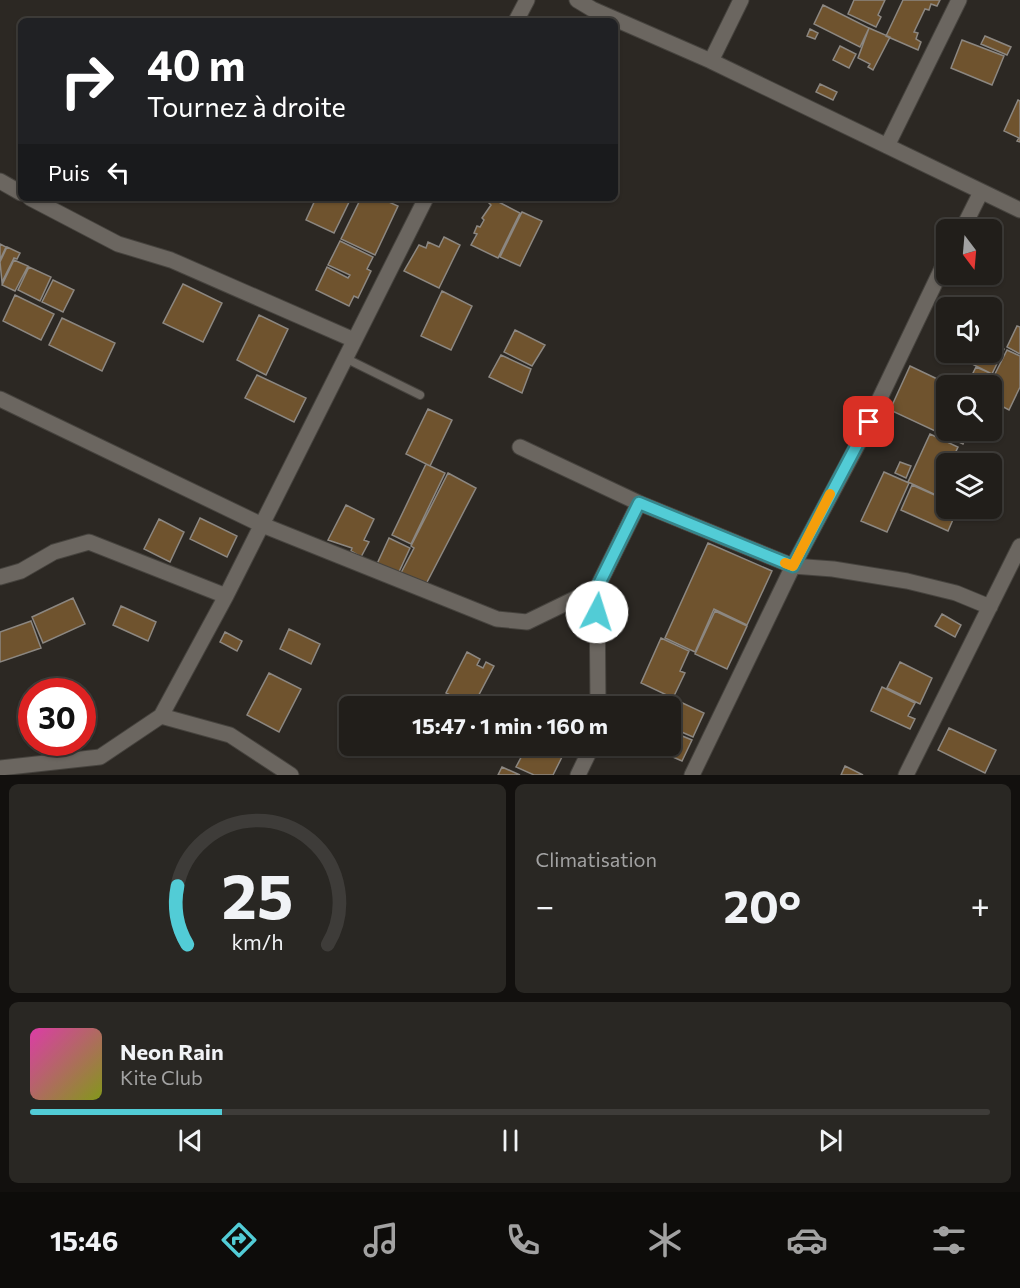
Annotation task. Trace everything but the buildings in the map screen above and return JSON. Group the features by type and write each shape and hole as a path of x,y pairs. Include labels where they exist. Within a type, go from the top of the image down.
{"street":[{"path":"518,18 527,0"},
{"path":"577,0 613,18"},
{"path":"711,60 741,0"},
{"path":"887,146 959,0"},
{"path":"618,20 711,60 1020,210"},
{"path":"0,181 18,191"},
{"path":"968,219 981,192"},
{"path":"36,201 118,244 171,260 354,340"},
{"path":"0,768 100,756 161,716 226,596 260,524 424,201"},
{"path":"692,775 793,566 859,442 936,281"},
{"path":"0,399 260,524 497,619 526,622 597,588"},
{"path":"520,447 639,503 793,566 833,569 907,581 956,593 990,607"},
{"path":"598,696 597,588 639,503"},
{"path":"0,577 21,570 54,552 89,542 226,596"},
{"path":"906,775 1020,546"},
{"path":"161,716 230,735 291,775"},
{"path":"578,775 587,756"}],"lane":[{"path":"345,358 420,395"}],"slow traffic":[{"path":"785,563 793,566 830,494"}],"route":[{"path":"597,612 597,588 639,503 793,566 869,422"}]}
